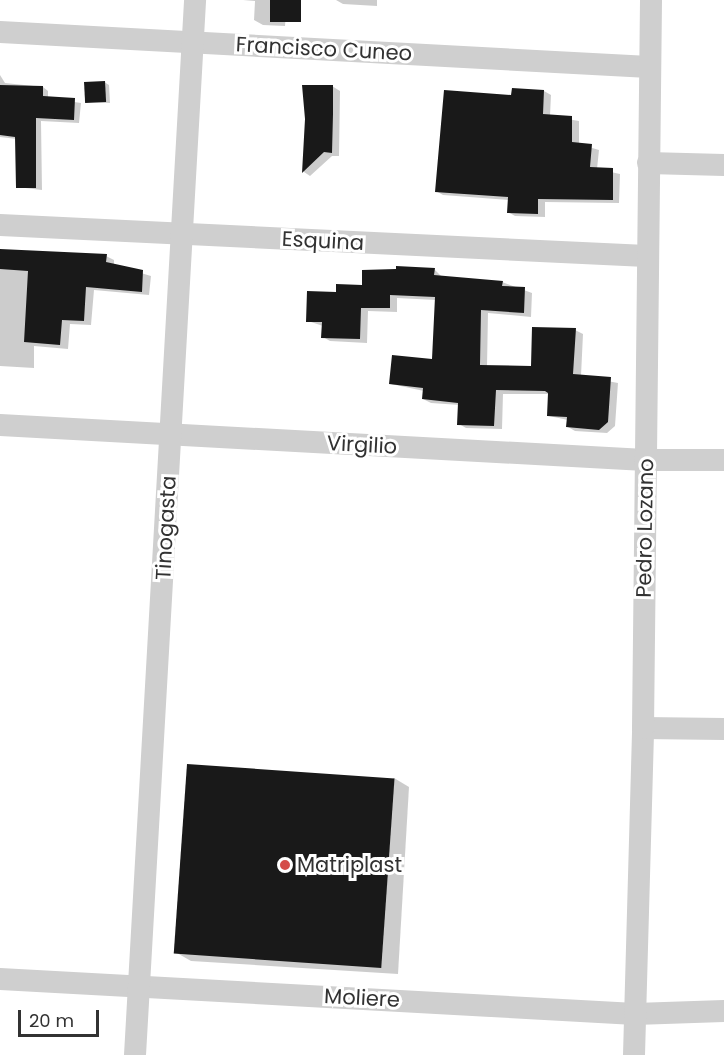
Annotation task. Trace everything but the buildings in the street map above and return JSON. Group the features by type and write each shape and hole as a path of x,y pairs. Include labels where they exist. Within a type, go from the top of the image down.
{"street":[{"name":"Tinogasta","path":"135,1055 195,0"},
{"name":"Pedro Lozano","path":"634,1055 643,728 646,256 651,0"},
{"name":"Francisco Cuneo","path":"0,32 649,67"},
{"path":"648,163 724,165"},
{"name":"Esquina","path":"0,225 646,256"},
{"name":"Virgilio","path":"0,425 645,460 724,460"},
{"path":"643,728 724,729"},
{"name":"Moliere","path":"0,979 635,1014 724,1011"}],"place":[{"name":"Matriplast","path":"285,865"}]}
